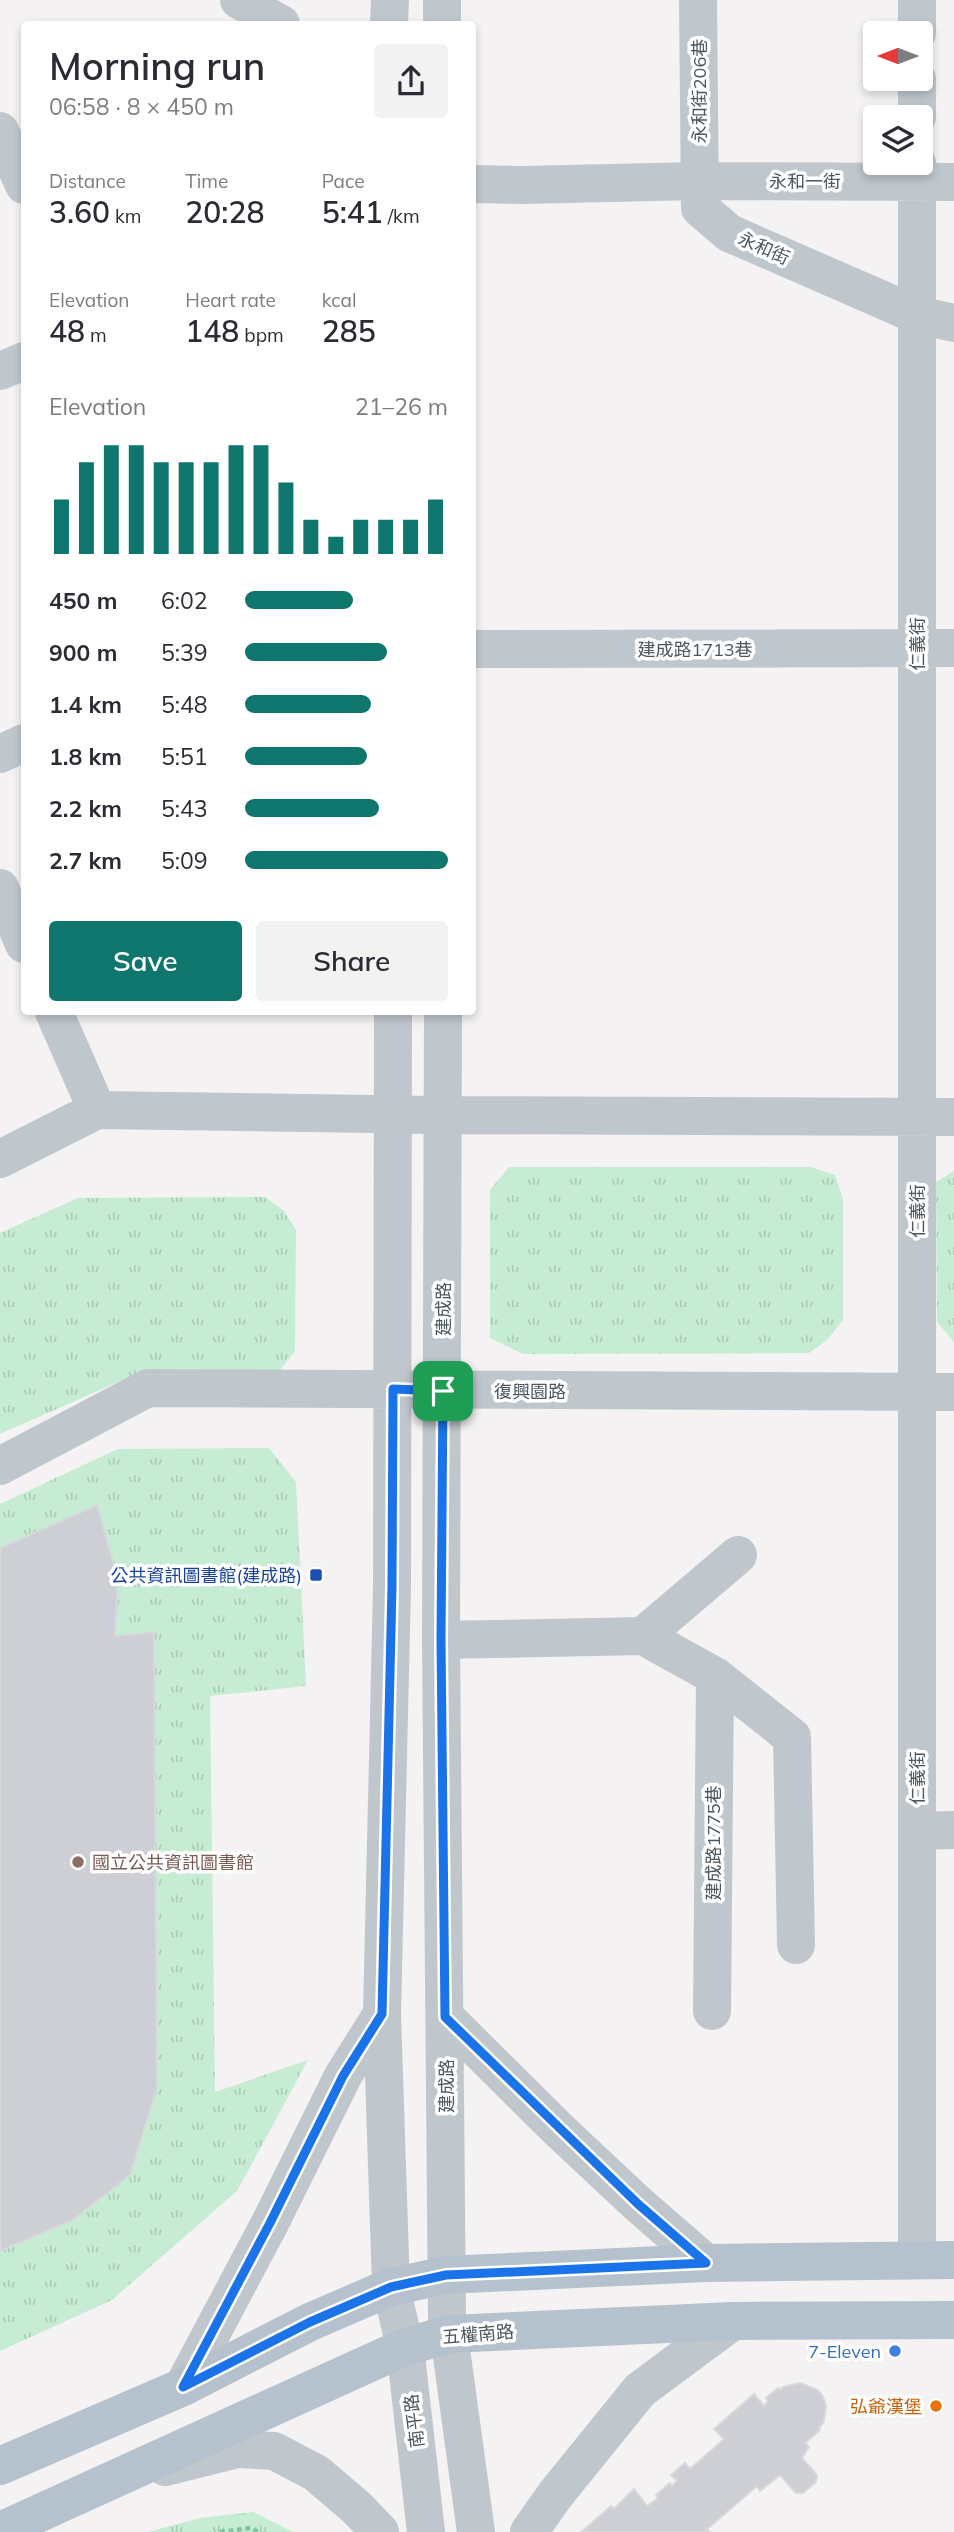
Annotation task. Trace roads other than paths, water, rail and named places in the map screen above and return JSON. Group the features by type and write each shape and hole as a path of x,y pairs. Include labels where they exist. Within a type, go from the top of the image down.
{"main road":[{"name":"五權南路","path":"0,2531 115,2479 397,2315 446,2275 706,2263 936,2260"},
{"name":"五權南路","path":"0,2466 183,2387 310,2322 397,2315 448,2327 954,2320"}],"street":[{"path":"239,0 276,21"},
{"path":"389,21 390,0"},
{"path":"442,21 443,0"},
{"name":"永和街206巷","path":"698,0 699,181"},
{"path":"917,0 917,21"},
{"path":"0,131 21,178"},
{"name":"永和一街","path":"699,181 863,174"},
{"name":"仁義街","path":"917,175 917,648 936,1117 936,2260"},
{"name":"永和一街","path":"929,175 954,181"},
{"path":"476,184 699,181"},
{"name":"永和街","path":"699,181 700,208 729,233 917,315 954,323"},
{"path":"0,371 21,361"},
{"name":"建成路1713巷","path":"476,649 954,648"},
{"path":"0,754 21,744"},
{"path":"0,888 21,937"},
{"path":"55,1015 97,1110"},
{"path":"393,1015 392,1587 382,2014 397,2315"},
{"name":"建成路","path":"443,1015 441,1640 448,2327"},
{"path":"0,1159 97,1110 443,1115 936,1117"},
{"name":"復興園路","path":"0,1466 149,1388 936,1392"},
{"path":"643,1636 738,1556"},
{"path":"441,1640 643,1636 715,1676 792,1737 796,1945"},
{"name":"建成路1775巷","path":"712,2011 715,1676"},
{"path":"183,2387 270,2223 343,2076 382,2014"},
{"path":"445,2017 579,2149 706,2263"},
{"name":"南平路","path":"397,2315 426,2532"},
{"path":"529,2532 555,2495 640,2390 733,2321"},
{"path":"448,2327 476,2532"},
{"path":"115,2479 237,2449 274,2451 316,2473 380,2532"}],"place":[{"name":"公共資訊圖書館(建成路)","path":"316,1575"},
{"name":"國立公共資訊圖書館","path":"78,1862"},
{"name":"7-Eleven","path":"895,2351"},
{"name":"弘爺漢堡","path":"936,2406"}]}
